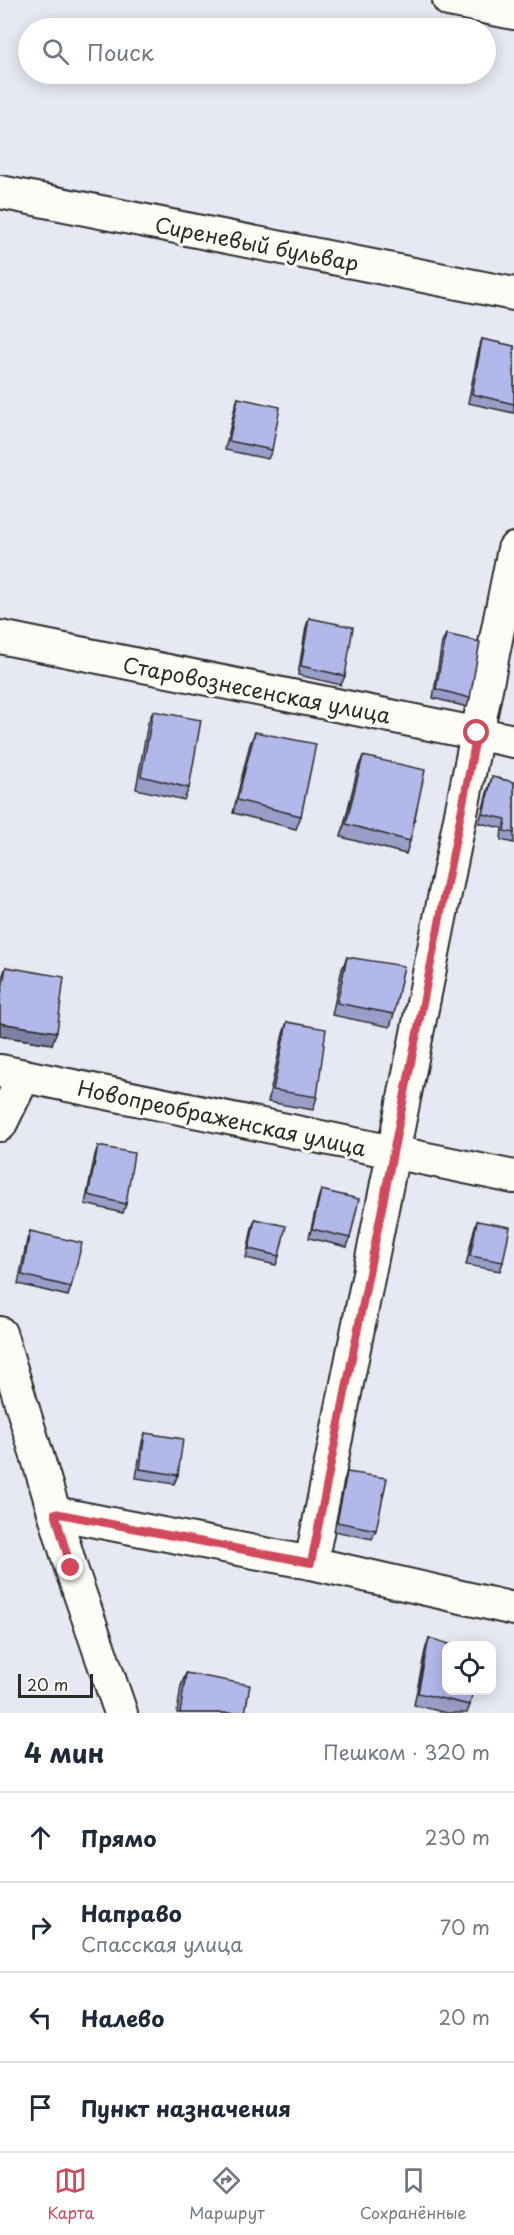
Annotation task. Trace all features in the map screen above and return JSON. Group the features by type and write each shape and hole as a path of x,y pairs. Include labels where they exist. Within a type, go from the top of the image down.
{"street":[{"path":"449,0 514,13"},
{"name":"Сиреневый бульвар","path":"0,192 514,294"},
{"path":"311,1563 514,549"},
{"name":"Старовознесенская улица","path":"0,637 514,741"},
{"path":"0,1125 12,1073"},
{"name":"Новопреображенская улица","path":"12,1073 514,1177"},
{"path":"0,1333 71,1568 121,1713"},
{"path":"55,1513 311,1563 514,1609"}],"building":[{"path":"482,339 514,346 514,404 472,394"},
{"path":"238,398 280,407 272,450 229,441"},
{"path":"309,618 353,627 345,676 301,666"},
{"path":"446,634 480,642 470,698 436,689"},
{"path":"153,711 201,720 189,788 141,776"},
{"path":"255,732 316,744 301,816 237,800"},
{"path":"363,756 425,770 410,841 346,824"},
{"path":"492,777 514,782 514,833 504,831 506,819 483,814"},
{"path":"347,957 404,966 394,1014 337,1003"},
{"path":"6,967 64,977 57,1032 0,1023 0,1000"},
{"path":"287,1022 326,1029 317,1097 273,1090"},
{"path":"98,1146 134,1153 126,1204 88,1195"},
{"path":"321,1190 359,1199 350,1238 312,1229"},
{"path":"255,1219 286,1226 279,1256 249,1249"},
{"path":"477,1221 510,1227 503,1262 470,1256"},
{"path":"30,1231 82,1243 71,1287 22,1275"},
{"path":"145,1433 183,1439 178,1475 140,1469"},
{"path":"347,1472 387,1478 376,1530 337,1522"},
{"path":"429,1638 442,1642 442,1695 472,1695 470,1705 418,1693"},
{"path":"186,1673 250,1685 245,1713 180,1713"}],"route":[{"path":"71,1568 55,1513 311,1563 477,733"}]}
